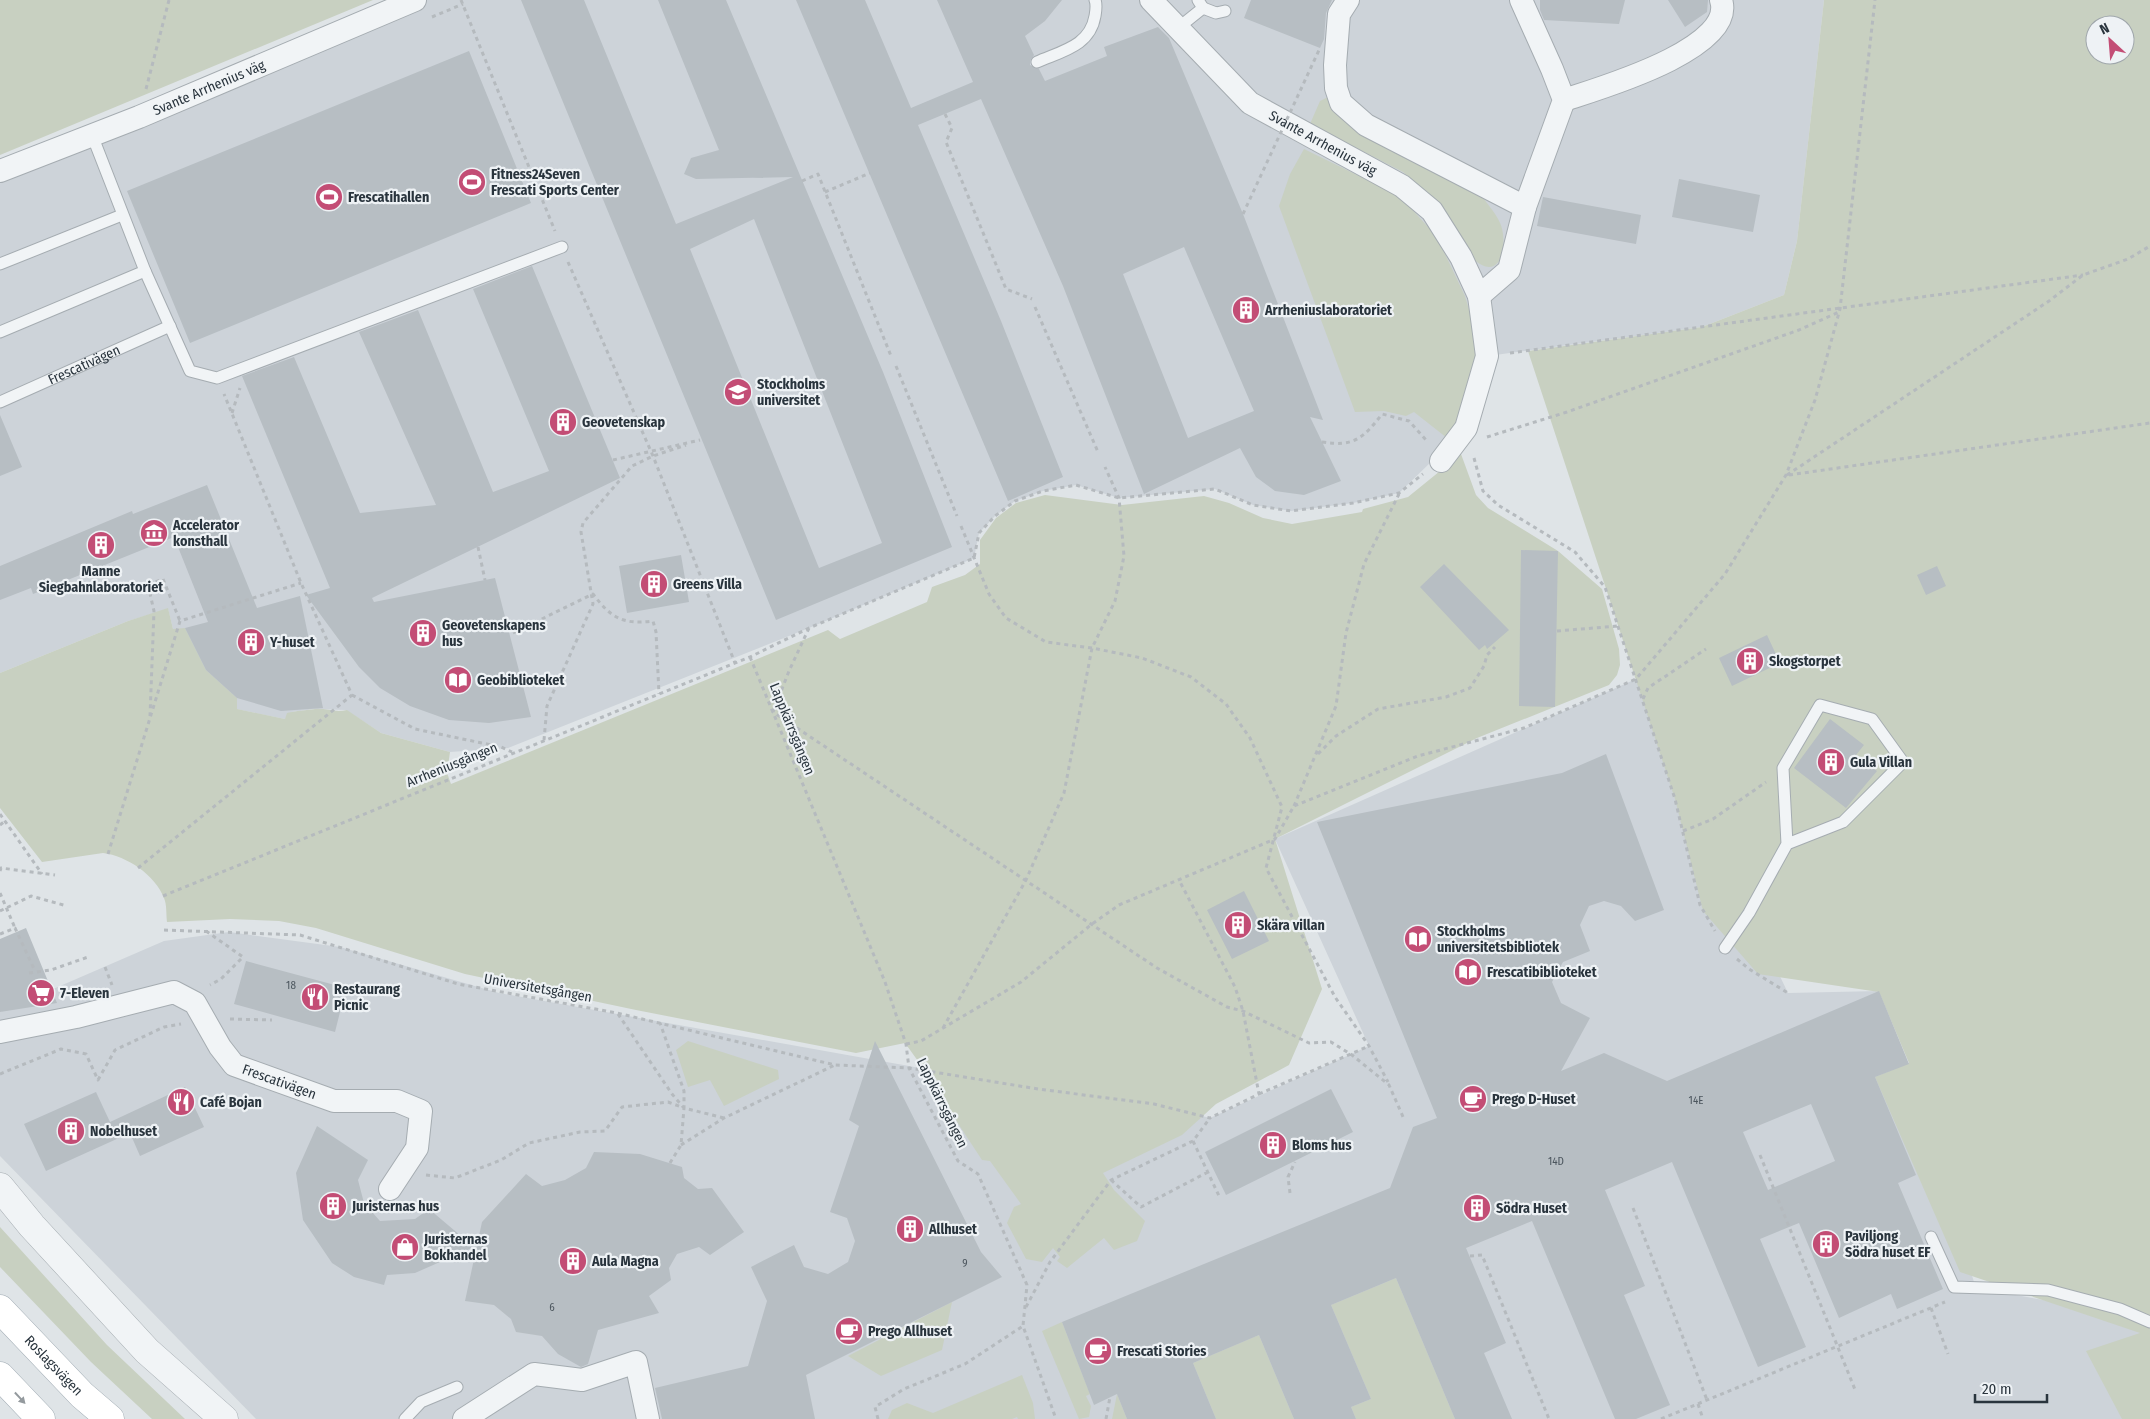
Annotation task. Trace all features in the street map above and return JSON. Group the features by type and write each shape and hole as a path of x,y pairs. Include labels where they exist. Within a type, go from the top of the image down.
{"main road":[{"name":"Roslagsvägen","path":"0,1309 82,1395 110,1419"},
{"path":"0,1376 41,1419"}],"street":[{"name":"Svante Arrhenius väg","path":"0,171 139,117 415,0"},
{"name":"Svante Arrhenius väg","path":"1151,0 1250,103 1402,186 1432,211 1461,256 1479,296 1487,356 1468,435 1441,461"},
{"path":"1348,0 1339,14 1335,65 1336,88 1341,103 1366,125 1525,208"},
{"path":"1479,296 1508,270 1525,208 1564,100 1521,0"},
{"path":"1564,100 1628,78 1682,54 1699,44 1720,16 1721,0"},
{"path":"0,1032 174,992 188,999"},
{"name":"Frescativägen","path":"188,999 195,1003 234,1065 334,1101 397,1101 421,1111 417,1148 395,1181"},
{"path":"0,1187 32,1226 147,1351 224,1419"},
{"path":"464,1419 534,1374 582,1380 636,1362 648,1419"}],"lane":[{"path":"1037,62 1080,44 1093,28 1097,4 1095,0"},
{"path":"1178,28 1200,4 1216,13 1225,11"},
{"path":"92,135 145,271 190,371 217,378 562,247"},
{"path":"0,264 122,215"},
{"path":"0,332 145,271"},
{"name":"Frescativägen","path":"0,402 170,326"},
{"path":"1724,948 1749,913 1787,844 1783,768 1820,705 1872,719 1903,762 1844,822 1787,844"},
{"path":"1931,1237 1954,1287 2048,1290 2120,1309 2150,1322"},
{"path":"405,1419 421,1402 457,1387"}],"path":[{"path":"139,117 168,0"},
{"path":"461,0 562,247 653,456 735,663"},
{"path":"1294,806 1418,756 1524,728 1636,679 1725,574 1786,475 1814,400 1839,310 1875,0"},
{"path":"1243,214 1320,48"},
{"path":"945,114 952,128 946,142 1006,289 1032,299"},
{"path":"825,192 870,173"},
{"path":"802,181 818,174 891,356"},
{"path":"1487,356 1839,310 2082,275 2128,258 2150,246"},
{"path":"1786,475 2050,301 2082,275"},
{"path":"1035,307 1098,452"},
{"path":"1788,993 1749,969 1724,948 1700,905 1675,799 1605,587 1575,552 1498,504 1483,491 1468,435 1567,412 1799,330 1839,310"},
{"path":"896,366 957,516"},
{"path":"217,378 301,583 352,695 415,730 501,746 512,752"},
{"path":"974,558 978,533 995,516 1015,501 1043,491 1076,485 1119,498 1215,488 1253,505 1291,512 1353,503 1399,493 1441,461 1420,431 1409,421 1382,414 1361,438 1341,445 1322,442"},
{"path":"1786,475 2150,423"},
{"path":"613,460 700,440"},
{"path":"544,740 547,706 592,609 593,594 581,532 583,523 632,466 653,456 686,445"},
{"path":"942,1029 1026,880 1064,793 1092,648 1115,601 1124,556 1119,498 1104,467"},
{"path":"906,1044 921,1040 942,1029 1021,982 1092,924 1119,905 1275,839 1294,806 1336,706 1346,633 1364,564 1399,493"},
{"path":"961,526 989,594 1006,618 1046,642 1092,648 1142,658 1191,677 1226,704 1250,738 1282,807 1266,868 1335,996 1370,1046 1404,1119"},
{"path":"478,547 486,580"},
{"name":"Arrheniusgången","path":"163,896 512,752 750,657 809,628 974,558"},
{"path":"108,854 180,621 163,578 148,585 117,592"},
{"path":"180,621 301,583"},
{"path":"148,585 154,611 150,722"},
{"path":"513,633 593,594"},
{"path":"593,594 602,606 621,620 653,621 656,632 659,694"},
{"path":"1557,631 1618,626"},
{"path":"809,628 788,672 773,712 1157,968 1227,1007 1243,1011 1309,1043 1331,1042 1352,1055 1389,1085"},
{"path":"1316,756 1336,736 1378,709 1446,697 1470,688 1484,666 1487,655 1495,648"},
{"path":"1643,699 1648,688 1706,649"},
{"name":"Lappkärrsgången","path":"750,657 881,973 906,1044 909,1068 958,1161 978,1174 1027,1285 1023,1326"},
{"path":"138,868 352,695"},
{"path":"1683,830 1713,819 1783,768"},
{"path":"0,814 42,874"},
{"path":"0,825 5,821"},
{"path":"0,871 1,868 55,875"},
{"path":"1179,880 1234,988 1243,1011 1259,1094"},
{"path":"0,893 35,970"},
{"path":"0,911 6,906 31,896 67,906"},
{"path":"0,934 15,928"},
{"name":"Universitetsgången","path":"164,930 300,934 458,984 617,1013 835,1065 909,1068 1038,1089 1154,1104 1210,1118"},
{"path":"188,999 221,978 243,957 206,931"},
{"path":"29,973 35,970 50,970 88,957"},
{"path":"617,1013 672,1094 684,1108"},
{"path":"0,1074 61,1049 86,1054 98,1080 115,1050 164,1027 205,1020 272,1020"},
{"path":"660,1023 684,1091 680,1145 670,1163"},
{"path":"1025,1310 1050,1262 1111,1180 1193,1141 1210,1118 1259,1094 1370,1046"},
{"path":"680,1145 724,1118 835,1065"},
{"path":"395,1181 454,1178 501,1160 529,1143 580,1132 605,1130 622,1107 668,1102 724,1118"},
{"path":"1193,1141 1220,1198"},
{"path":"1760,1155 1856,1392"},
{"path":"1290,1193 1288,1177 1295,1162"},
{"path":"1111,1180 1141,1207 1208,1172"},
{"path":"1633,1208 1706,1400"},
{"path":"1470,1256 1482,1255 1549,1419"},
{"path":"1662,1419 1976,1288"},
{"path":"1931,1308 1948,1354"},
{"path":"878,1419 875,1407 904,1389 965,1364 1023,1326 1055,1419"},
{"path":"1106,1419 1110,1397"},
{"path":"1698,1404 1704,1419"}],"shaded area":[{"name":"Stockholms universitet","path":"414,0 1824,0 1797,241 1784,295 1702,327 1488,356 1466,428 1399,493 1353,503 1291,511 1253,505 1215,489 1119,498 1076,485 1043,491 1015,501 995,516 979,533 974,558 809,628 508,748 450,752 381,733 346,710 315,709 292,712 285,719 236,709 173,629 168,609 128,621 0,673 0,178"},
{"path":"1636,679 1788,993 1879,991 1976,1288 2150,1319 2150,1419 256,1419 0,1156 0,1012 164,941 229,932 340,947 499,993 1038,1089 1154,1104 1210,1118 1369,1046 1275,839"}],"green space":[{"path":"0,0 373,0 0,155"},
{"path":"1824,0 2150,0 2150,1419 2122,1419 2086,1351 2140,1333 1960,1272 1875,1077 1909,1063 1879,992 1758,974 1703,911 1675,799 1528,351 1702,327 1784,295 1797,241"},
{"path":"1330,96 1484,199 1501,224 1504,243 1498,263 1487,267 1472,258 1431,197 1403,172 1310,124 1320,101"},
{"path":"1304,149 1400,196 1437,237 1465,296 1474,326 1476,361 1460,415 1447,438 1414,412 1406,416 1384,411 1355,412 1279,206 1290,174"},
{"path":"1461,454 1476,495 1488,508 1558,551 1602,589 1619,649 1620,665 1617,675 1609,685 1477,738 1275,839 1322,989 1289,1065 1216,1104 1182,1135 1103,1173 1114,1190 1145,1221 1137,1241 1114,1250 1104,1238 1067,1268 1057,1261 1060,1257 1053,1248 1042,1262 1026,1259 1007,1223 1014,1207 1021,1204 990,1161 982,1160 940,1096 941,1093 905,1043 856,1053 465,974 316,928 279,921 230,919 167,922 166,904 160,890 147,874 139,868 121,858 103,853 42,862 0,808 0,673 128,621 168,608 173,629 185,628 206,670 237,698 237,709 285,719 287,713 298,711 319,709 347,710 381,733 450,752 447,773 451,784 828,630 840,639 927,602 932,587 965,575 980,564 980,540 996,518 1016,503 1045,495 1122,505 1204,496 1229,503 1263,518 1292,524 1362,512 1363,509 1408,497"},
{"path":"688,1041 778,1070 779,1079 724,1106 710,1080 688,1087 676,1050"},
{"path":"0,1227 107,1345 185,1419 152,1419 91,1362 0,1267"},
{"path":"1396,1278 1455,1419 1356,1419 1351,1407 1371,1399 1331,1305"},
{"path":"952,1302 942,1350 881,1376 848,1356"},
{"path":"1062,1322 1090,1394 1086,1396 1091,1406 1089,1417 1079,1419 1042,1331"},
{"path":"1259,1335 1294,1419 1216,1419 1193,1363"},
{"path":"1022,1375 1033,1403 1035,1419 1018,1419 1017,1417 1012,1419 888,1419 892,1410 907,1403 933,1413"},
{"path":"1117,1394 1127,1419 1112,1419"}],"building":[{"path":"521,0 584,0 676,224 793,177 696,179 684,174 691,158 719,150 658,0 726,0 883,372 952,547 776,620","holes":["754,219 882,543 819,568 690,249"]},
{"path":"796,0 865,0 911,108 973,82 937,0 1062,0 1045,21 1025,36 1034,55 1030,65 1039,69 1045,81 1107,56 1104,47 1158,27 1169,38 1243,214 1323,420 1310,417 1341,481 1304,495 1275,491 1256,477 1240,448 1144,494 1063,286 981,99 918,125 1001,321 1063,477 1008,501","holes":["1184,247 1254,411 1188,438 1123,274"]},
{"path":"1251,0 1332,0 1326,13 1324,39 1320,48 1244,18"},
{"path":"1540,0 1625,0 1619,24 1544,20 1540,10"},
{"path":"1668,0 1708,0 1707,12 1685,27"},
{"name":"Frescatihallen","path":"469,51 531,203 190,343 127,191"},
{"path":"1679,179 1760,195 1753,232 1672,217"},
{"path":"1543,197 1641,215 1636,244 1537,226"},
{"name":"Geovetenskap","path":"532,266 620,478 372,598 374,602 495,578 531,717 489,723 449,720 410,706 380,688 359,667 306,595 330,588 242,376 294,357 360,513 436,505 359,332 418,310 493,492 549,471 473,289"},
{"path":"0,415 22,467 0,476"},
{"path":"207,485 257,608 300,596 323,708 281,711 237,698 206,670 185,628 208,622 174,537 33,594 31,588 0,600 0,566 132,511 133,514"},
{"path":"1521,550 1558,551 1555,707 1519,706"},
{"name":"Greens Villa","path":"681,555 689,602 627,613 619,566"},
{"path":"1444,564 1509,630 1487,649 1485,645 1479,650 1420,587"},
{"path":"1937,566 1946,586 1926,595 1917,575"},
{"name":"Skogstorpet","path":"1767,635 1780,663 1732,686 1719,658"},
{"name":"Gula Villan","path":"1830,719 1864,745 1856,755 1877,771 1846,808 1794,768"},
{"name":"Södra Huset","path":"1606,754 1664,910 1635,921 1621,906 1604,901 1589,906 1580,925 1590,951 1563,962 1552,982 1561,1003 1590,1018 1561,1071 1604,1053 1667,1081 1879,991 1909,1064 1875,1077 1916,1175 1898,1183 1943,1289 1897,1309 1891,1294 1839,1318 1799,1223 1760,1239 1806,1347 1758,1367 1672,1162 1605,1190 1645,1286 1624,1295 1670,1405 1636,1419 1615,1419 1532,1221 1466,1248 1506,1343 1484,1353 1512,1419 1455,1419 1396,1278 1331,1305 1371,1399 1351,1407 1356,1419 1294,1419 1259,1335 1193,1363 1216,1419 1127,1419 1117,1394 1094,1405 1062,1322 1390,1188 1413,1127 1437,1118 1317,822 1562,773","holes":["1811,1104 1835,1161 1768,1190 1743,1132"]},
{"name":"Skära villan","path":"1244,891 1269,941 1232,959 1207,910"},
{"path":"26,928 57,1003 0,1012 0,939"},
{"path":"246,961 346,988 335,1032 234,1004"},
{"name":"Allhuset","path":"875,1041 981,1252 1002,1277 806,1375 815,1419 662,1419 655,1388 748,1366 767,1301 751,1267 794,1245 804,1267 828,1274 848,1262 855,1241 847,1218 830,1212 859,1126 849,1120"},
{"path":"185,1087 204,1127 140,1156 130,1133 46,1171 24,1124 96,1092 110,1122"},
{"name":"Bloms hus","path":"1331,1089 1353,1132 1226,1195 1205,1152"},
{"name":"Juristernas hus","path":"317,1126 368,1160 358,1180 364,1203 380,1221 415,1219 429,1209 474,1247 415,1273 387,1275 384,1285 354,1277 332,1263 303,1220 296,1173"},
{"name":"Aula Magna","path":"594,1152 640,1154 682,1167 684,1178 698,1189 712,1188 744,1232 710,1255 699,1247 677,1254 669,1268 671,1280 649,1296 659,1313 598,1330 588,1364 581,1367 558,1354 542,1336 516,1332 511,1319 494,1305 465,1301 482,1222 526,1174 542,1186 565,1180 586,1168"}],"place":[{"name":"Fitness24Seven Frescati Sports Center","path":"472,182"},
{"name":"Frescatihallen","path":"329,197"},
{"name":"Arrheniuslaboratoriet","path":"1246,310"},
{"name":"Stockholms universitet","path":"738,392"},
{"name":"Geovetenskap","path":"563,422"},
{"name":"Accelerator konsthall","path":"154,533"},
{"name":"Manne Siegbahnlaboratoriet","path":"101,545"},
{"name":"Greens Villa","path":"654,584"},
{"name":"Geovetenskapens hus","path":"423,633"},
{"name":"Y-huset","path":"251,642"},
{"name":"Skogstorpet","path":"1750,661"},
{"name":"Geobiblioteket","path":"458,680"},
{"name":"Gula Villan","path":"1831,762"},
{"name":"Skära villan","path":"1238,925"},
{"name":"Stockholms universitetsbibliotek","path":"1418,939"},
{"name":"Frescatibiblioteket","path":"1468,972"},
{"name":"7-Eleven","path":"41,993"},
{"name":"Restaurang Picnic","path":"315,997"},
{"name":"Prego D-Huset","path":"1473,1099"},
{"name":"Café Bojan","path":"181,1102"},
{"name":"Nobelhuset","path":"71,1131"},
{"name":"Bloms hus","path":"1273,1145"},
{"name":"Juristernas hus","path":"333,1206"},
{"name":"Södra Huset","path":"1477,1208"},
{"name":"Allhuset","path":"910,1229"},
{"name":"Paviljong Södra huset EF","path":"1826,1244"},
{"name":"Juristernas Bokhandel","path":"405,1247"},
{"name":"Aula Magna","path":"573,1261"},
{"name":"Prego Allhuset","path":"849,1331"},
{"name":"Frescati Stories","path":"1098,1351"}]}
